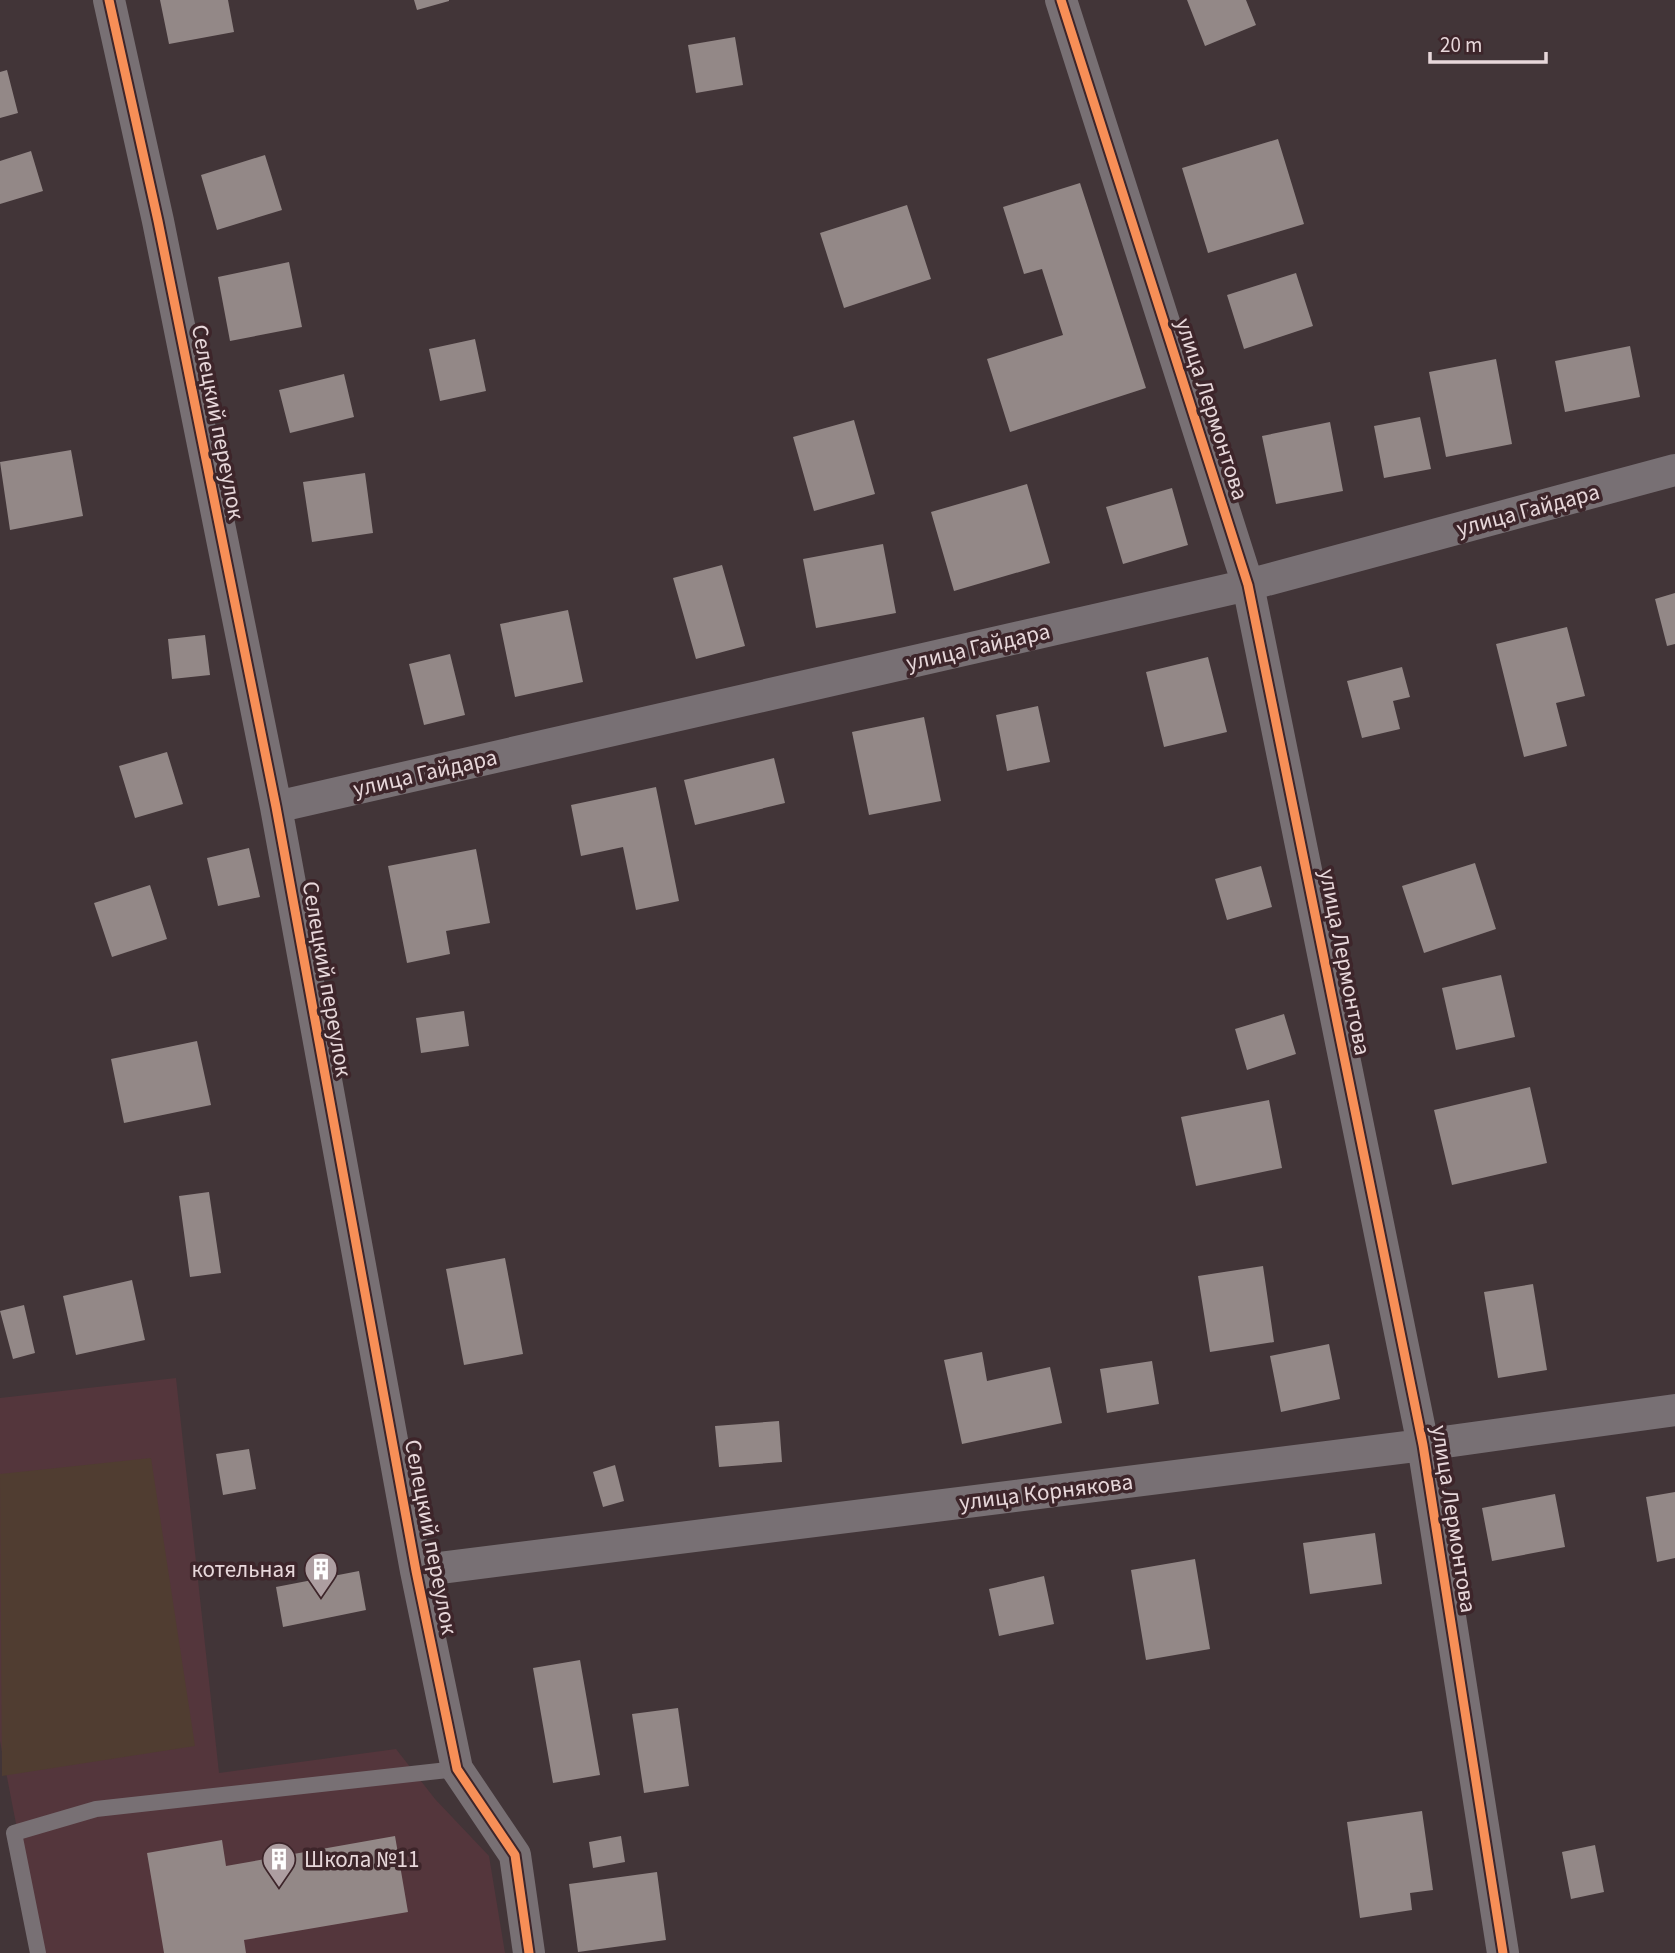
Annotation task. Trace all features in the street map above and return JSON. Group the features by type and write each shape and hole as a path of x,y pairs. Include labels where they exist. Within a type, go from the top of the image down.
{"street":[{"name":"Селецкий переулок","path":"109,0 158,220 276,807 416,1571 457,1769 514,1855 529,1953"},
{"name":"улица Лермонтова","path":"1061,0 1248,585 1423,1445 1503,1953"},
{"name":"улица Гайдара","path":"276,807 1248,585 1675,470"},
{"name":"улица Корнякова","path":"416,1571 1423,1445 1675,1410"}],"lane":[{"path":"38,1953 14,1833 96,1808 457,1769"}],"shaded area":[{"path":"176,1378 219,1773 396,1749 435,1799 489,1856 505,1953 41,1953 0,1741 0,1398"},
{"path":"151,1458 195,1746 2,1776 0,1474"}],"building":[{"path":"160,0 228,0 234,32 169,44"},
{"path":"414,0 449,0 449,1 417,10"},
{"path":"1187,0 1246,0 1256,25 1205,46"},
{"path":"735,37 743,85 696,93 688,45"},
{"path":"7,70 18,113 0,118 0,72"},
{"path":"1278,139 1304,224 1208,253 1182,168"},
{"path":"31,151 43,191 0,204 0,161"},
{"path":"265,155 282,210 217,230 201,175"},
{"path":"1080,183 1146,388 1010,432 987,359 1063,335 1042,269 1024,274 1003,207"},
{"path":"907,205 931,279 844,308 820,233"},
{"path":"289,262 302,327 230,341 218,277"},
{"path":"1296,273 1313,326 1244,349 1227,295"},
{"path":"475,339 486,391 440,401 429,349"},
{"path":"1630,346 1640,397 1565,412 1555,361"},
{"path":"1496,359 1512,444 1446,457 1429,372"},
{"path":"344,374 354,417 290,433 279,390"},
{"path":"1420,417 1431,469 1384,478 1374,426"},
{"path":"854,420 875,494 814,511 793,437"},
{"path":"1330,422 1343,491 1276,504 1262,436"},
{"path":"71,450 83,516 10,530 0,462"},
{"path":"365,473 373,533 312,542 303,482"},
{"path":"1027,484 1050,563 954,591 931,512"},
{"path":"1172,488 1188,545 1123,564 1106,507"},
{"path":"883,544 896,613 816,628 803,559"},
{"path":"722,565 745,646 696,659 673,578"},
{"path":"1675,593 1675,644 1667,646 1655,599"},
{"path":"568,610 583,682 515,697 500,624"},
{"path":"1567,627 1585,696 1556,703 1567,746 1524,757 1496,644"},
{"path":"205,635 210,675 172,679 168,639"},
{"path":"450,654 465,715 424,725 409,664"},
{"path":"1208,657 1227,732 1164,747 1146,672"},
{"path":"1402,667 1410,697 1393,701 1400,729 1362,738 1347,681"},
{"path":"1038,706 1050,762 1007,771 996,715"},
{"path":"924,717 941,801 869,815 852,732"},
{"path":"167,752 183,804 135,818 119,766"},
{"path":"774,758 785,803 695,825 684,780"},
{"path":"656,787 679,901 636,910 623,847 581,856 571,805"},
{"path":"249,848 260,897 218,906 207,858"},
{"path":"476,849 490,923 446,931 450,954 407,963 388,866"},
{"path":"1475,863 1496,929 1424,953 1402,886"},
{"path":"1261,866 1272,907 1227,920 1215,879"},
{"path":"150,885 167,939 112,957 94,903"},
{"path":"1501,975 1515,1037 1456,1050 1442,988"},
{"path":"464,1011 469,1046 421,1053 416,1018"},
{"path":"1284,1014 1296,1054 1247,1070 1235,1029"},
{"path":"197,1041 211,1105 124,1123 111,1059"},
{"path":"1530,1087 1547,1163 1452,1185 1434,1110"},
{"path":"1269,1100 1282,1168 1196,1186 1181,1117"},
{"path":"209,1192 221,1273 190,1277 179,1196"},
{"path":"505,1258 523,1354 464,1365 446,1269"},
{"path":"1263,1266 1274,1342 1210,1352 1198,1276"},
{"path":"132,1280 145,1340 76,1355 63,1296"},
{"path":"1533,1284 1547,1370 1498,1378 1484,1292"},
{"path":"24,1305 35,1353 13,1359 0,1311"},
{"path":"1329,1344 1340,1399 1281,1412 1270,1356"},
{"path":"982,1352 987,1381 1050,1367 1062,1423 962,1444 944,1360"},
{"path":"1152,1361 1159,1404 1107,1413 1100,1369"},
{"path":"779,1421 782,1462 719,1467 715,1426"},
{"path":"249,1449 256,1489 223,1495 216,1454"},
{"path":"615,1465 624,1501 603,1507 593,1472"},
{"path":"1675,1492 1675,1558 1657,1562 1646,1497"},
{"path":"1555,1494 1565,1547 1492,1561 1482,1508"},
{"path":"1375,1533 1382,1584 1310,1594 1303,1543"},
{"path":"1195,1559 1210,1649 1146,1660 1131,1570"},
{"name":"котельная","path":"359,1571 366,1610 283,1627 276,1587"},
{"path":"1044,1576 1054,1624 999,1636 989,1589"},
{"path":"580,1660 600,1775 553,1783 533,1668"},
{"path":"678,1708 689,1786 644,1793 632,1714"},
{"path":"1422,1811 1433,1890 1410,1893 1412,1910 1360,1918 1347,1822"},
{"name":"Школа №11","path":"395,1836 408,1912 244,1940 246,1953 164,1953 147,1853 222,1840 226,1866"},
{"path":"621,1836 625,1862 593,1868 589,1842"},
{"path":"1595,1845 1604,1892 1571,1899 1562,1852"},
{"path":"657,1872 666,1940 578,1952 569,1884"}],"cycle path":[{"path":"109,0 158,221 276,807 416,1571 457,1769 515,1855 529,1953"},
{"path":"1061,0 1248,585 1423,1445 1503,1953"}],"place":[{"name":"котельная","path":"321,1599"},
{"name":"Школа №11","path":"279,1889"}]}
